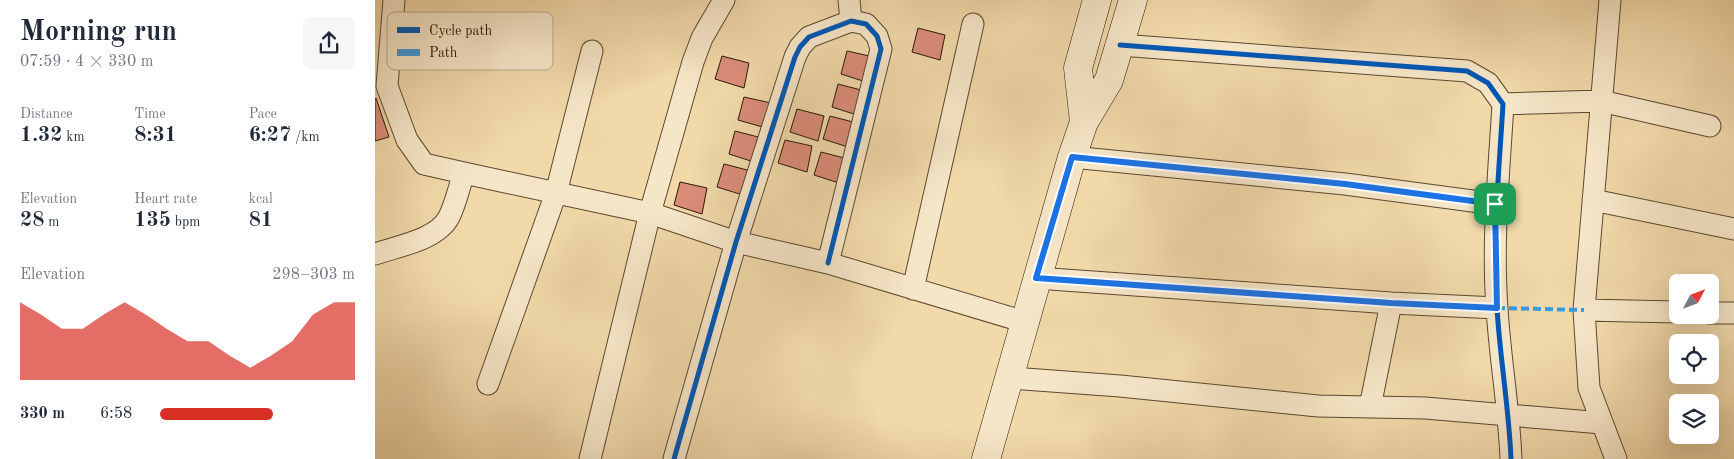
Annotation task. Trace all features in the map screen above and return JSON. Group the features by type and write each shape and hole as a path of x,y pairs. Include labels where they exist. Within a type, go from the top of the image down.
{"main road":[{"path":"1084,122 1078,68 1097,0"},
{"path":"986,459 1011,378 1036,278 1072,157 1084,122 1109,80 1133,0"}],"street":[{"path":"390,12 394,0"},
{"path":"590,459 650,213 693,62 702,38 725,0"},
{"path":"1610,0 1584,310 1589,388 1616,459"},
{"path":"674,459 736,242 800,47 809,37 850,10 877,36 881,49 828,263"},
{"path":"913,288 973,24"},
{"path":"384,30 387,86 407,140 424,164 650,213 736,242 828,263 1025,322"},
{"path":"1120,44 1467,72 1488,83 1503,104 1495,204 1497,308 1509,415 1511,459"},
{"path":"487,384 557,193 592,51"},
{"path":"1503,104 1601,102 1710,126"},
{"path":"1072,157 1345,184 1495,204"},
{"path":"375,254 420,239 436,231 449,218 464,173"},
{"path":"1593,200 1734,228"},
{"path":"1036,278 1391,303 1497,308"},
{"path":"1370,407 1391,303"},
{"path":"1584,310 1669,312"},
{"path":"1719,313 1734,313"},
{"path":"1011,378 1121,386 1318,406 1425,408 1602,423"}],"building":[{"path":"918,28 945,35 940,60 912,52"},
{"path":"847,51 874,57 869,83 841,74"},
{"path":"722,56 749,63 744,88 715,79"},
{"path":"838,84 865,91 860,116 832,107"},
{"path":"744,97 771,103 766,128 738,120"},
{"path":"375,99 389,137 375,141"},
{"path":"797,109 824,116 818,141 790,132"},
{"path":"830,116 857,123 851,148 823,139"},
{"path":"735,131 762,138 757,163 729,154"},
{"path":"785,140 812,146 807,172 778,163"},
{"path":"821,152 848,159 842,184 814,175"},
{"path":"724,164 751,171 746,196 717,187"},
{"path":"680,182 707,188 702,214 674,205"}],"marked path":[{"path":"1497,308 1584,310"}],"cycle path":[{"path":"674,459 736,242 795,57 800,47 809,37 851,21 866,24 877,36 881,49 828,263"},
{"path":"1120,45 1467,71 1488,83 1503,104 1495,257 1498,327 1511,459"}],"route":[{"path":"1072,157 1345,184 1495,204 1497,308 1209,292 1036,278 1072,157"}]}
